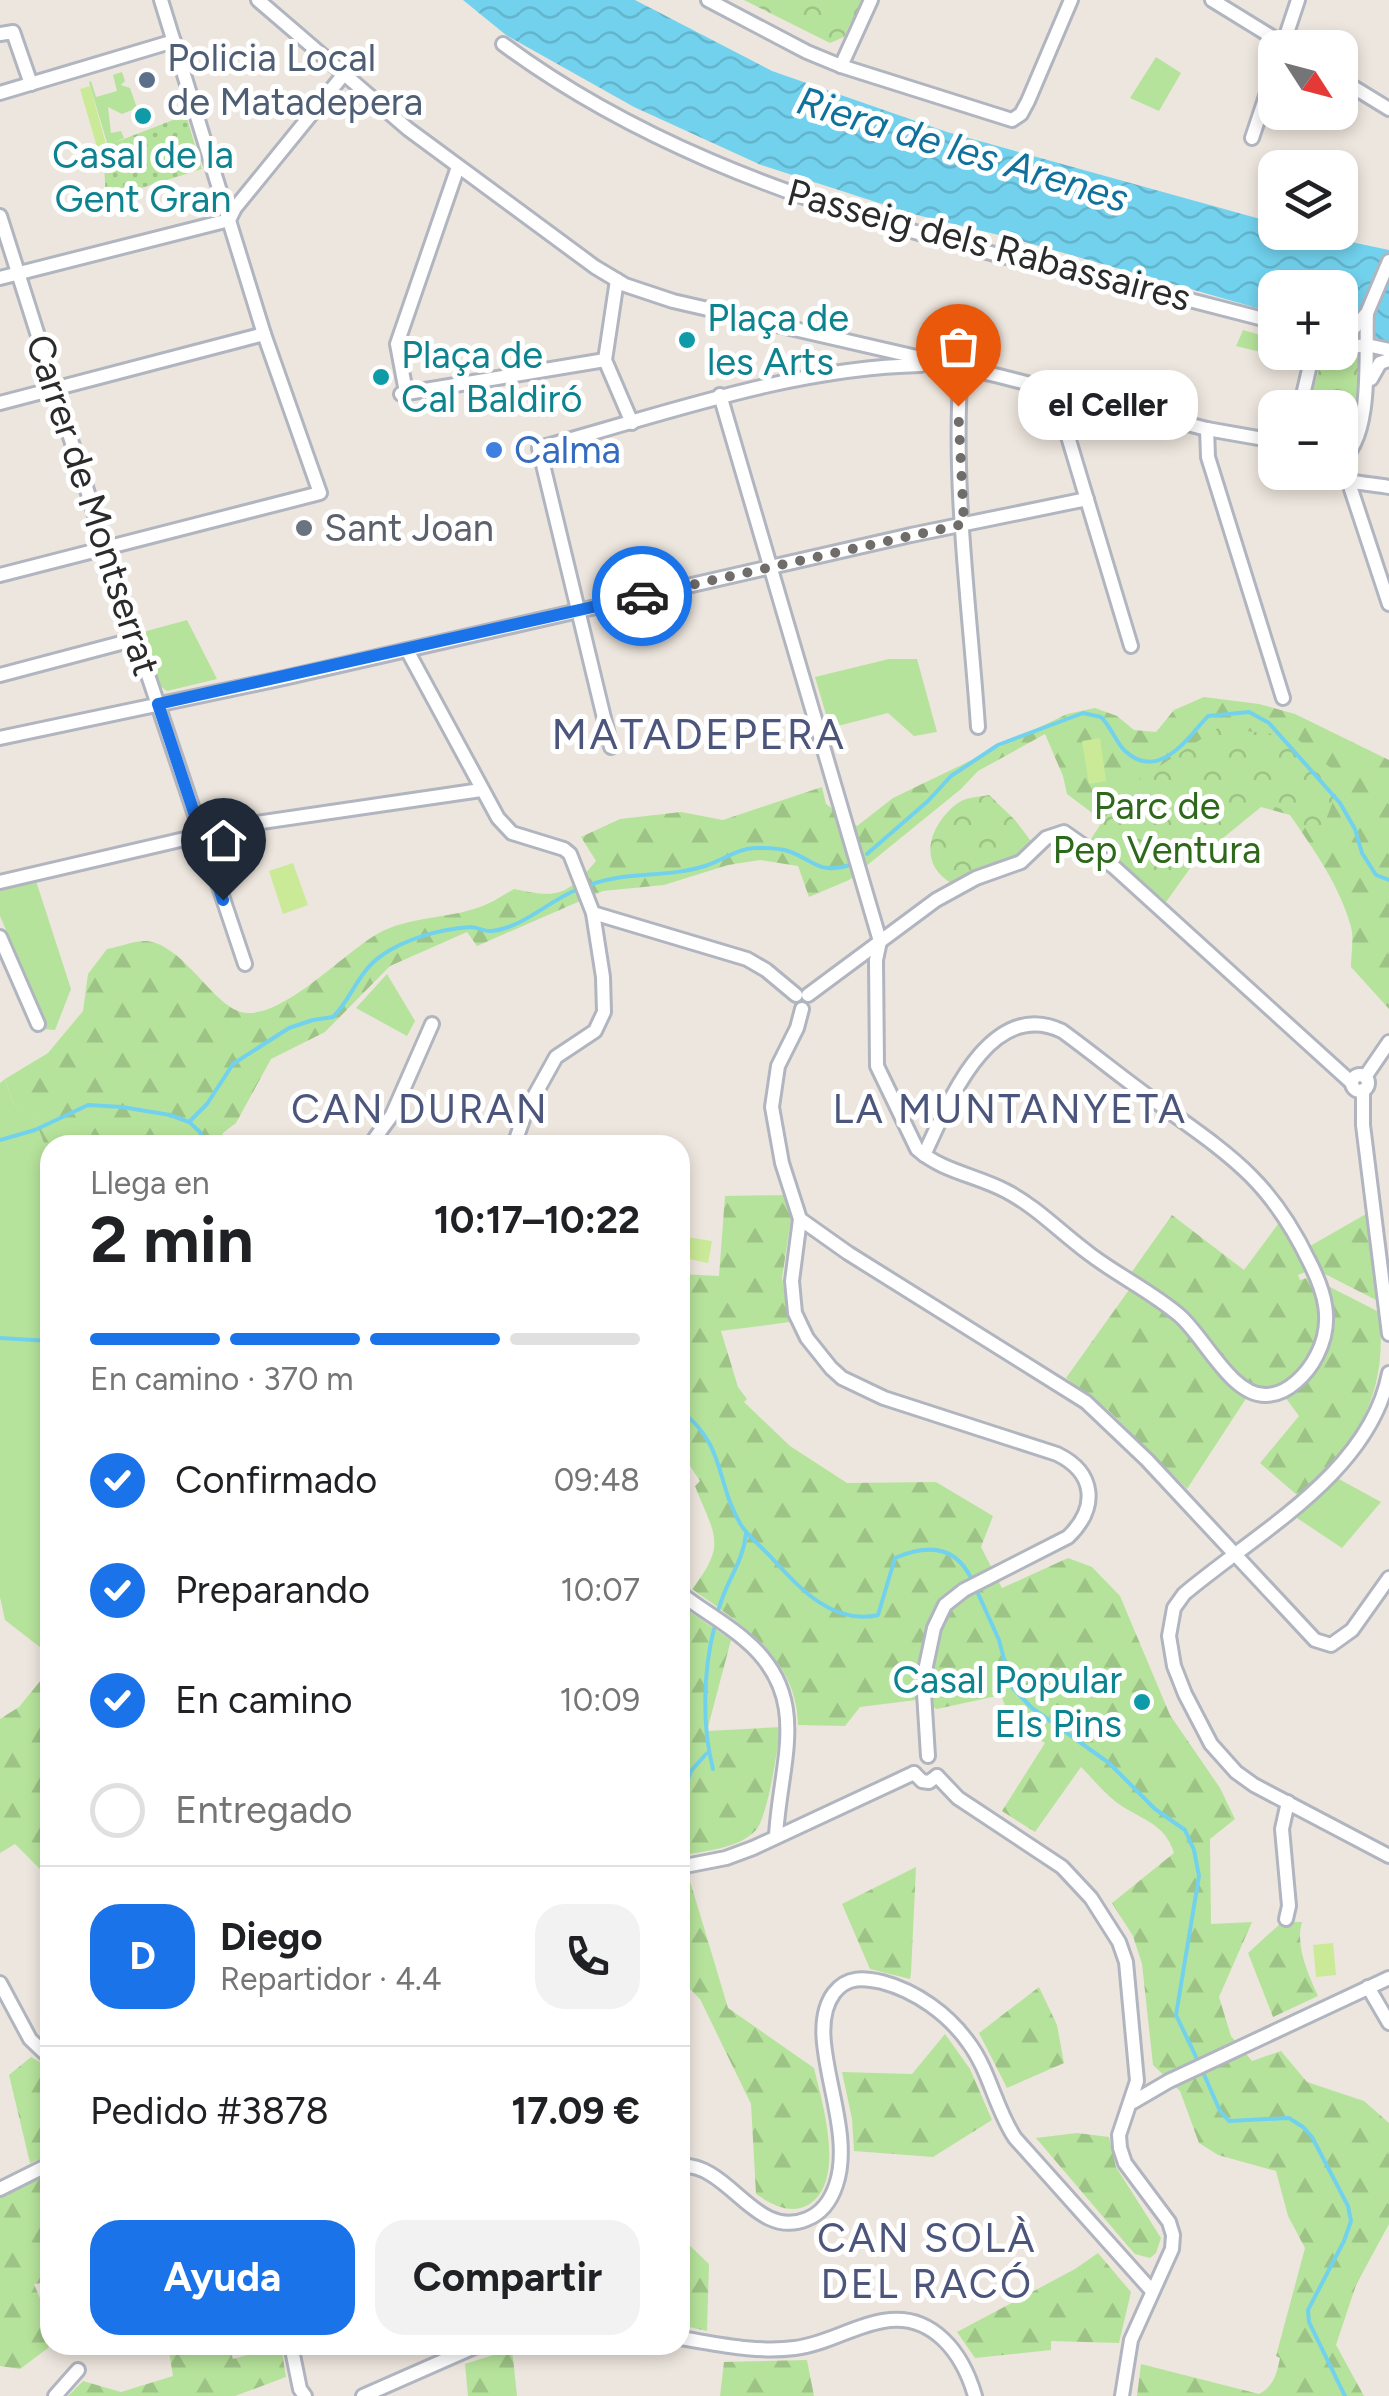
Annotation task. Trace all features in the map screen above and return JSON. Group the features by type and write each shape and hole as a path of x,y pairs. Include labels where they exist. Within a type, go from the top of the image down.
{"street":[{"path":"0,575 320,494 264,334 162,0"},
{"path":"258,0 458,167 617,280 673,301 961,367 1207,430 1258,438"},
{"path":"708,0 840,66 1012,120 1021,114 1028,101 1071,0"},
{"path":"840,66 871,0"},
{"path":"1212,0 1260,30"},
{"path":"1290,30 1298,0"},
{"path":"0,34 13,32 30,84"},
{"path":"0,94 174,41"},
{"name":"Passeig dels Rabassaires","path":"504,44 564,85 646,130 795,195 1002,256 1082,272 1258,318"},
{"path":"0,278 229,220 344,74"},
{"path":"1358,89 1389,109"},
{"path":"1252,138 1258,120"},
{"path":"458,167 397,344 402,393 605,360"},
{"name":"Carrer de Montserrat","path":"0,216 104,547 245,964"},
{"path":"1358,325 1389,261"},
{"path":"617,280 605,360 632,423"},
{"path":"1367,313 1368,386"},
{"path":"0,403 264,334"},
{"path":"1358,346 1389,350"},
{"path":"866,348 856,351 854,358 858,366 866,367"},
{"path":"1358,425 1376,369 1389,360"},
{"path":"611,747 539,448 720,395 866,367 944,364"},
{"path":"961,367 958,406 978,727"},
{"path":"1054,390 1132,646"},
{"path":"720,395 880,941 876,960 877,1066 910,1136 924,1155 936,1164 1008,1192 1095,1258 1167,1305 1249,1392 1265,1396 1281,1392 1296,1382 1317,1355 1328,1321 1318,1280 1290,1223 1263,1186 1226,1150 1062,1031 1031,1022 993,1042 970,1066 924,1155"},
{"path":"1207,430 1208,457 1284,698"},
{"path":"1242,436 1258,444"},
{"path":"1358,482 1389,487"},
{"path":"1357,490 1389,604"},
{"path":"0,738 1087,498"},
{"path":"0,675 136,639"},
{"path":"407,650 481,790 512,833 553,843 570,854 592,913 604,978 604,1012 595,1031 556,1057 526,1111 518,1135"},
{"path":"0,882 248,824 481,790"},
{"path":"928,1756 916,1762 914,1772 922,1782 937,1776 938,1765 928,1756 924,1693 934,1628 946,1605 964,1590 1060,1542 1083,1521 1088,1491 1082,1472 1057,1454 856,1386 831,1368 806,1338 795,1313 792,1281 800,1219 782,1164 772,1107 778,1066 797,1028 802,1000 956,888 1021,862 1046,838 1064,832 1114,867 1360,1083"},
{"path":"592,913 747,959 802,1000"},
{"path":"0,937 38,1024"},
{"path":"377,1135 392,1115 432,1024"},
{"path":"1389,1042 1360,1083 1389,1334"},
{"path":"800,1219 838,1247 1086,1402 1147,1460 1315,1640 1338,1643 1346,1637 1389,1578"},
{"path":"1389,1373 1378,1411 1356,1446 1324,1481 1184,1594 1174,1608 1168,1636 1174,1666 1195,1719 1218,1752 1245,1778 1389,1856"},
{"path":"690,1599 742,1637 772,1667 782,1684 789,1717 776,1836"},
{"path":"690,1865 726,1858 914,1772"},
{"path":"937,1776 958,1798 1062,1867 1107,1920 1126,1962 1137,2080 1120,2135 1120,2148 1125,2163 1169,2222 1173,2235 1172,2248 1131,2340 1122,2396"},
{"path":"1286,1919 1289,1906 1282,1829 1288,1802"},
{"path":"1132,2102 1236,2048 1389,1978"},
{"path":"690,2168 709,2172 745,2202 776,2220 800,2221 820,2212 833,2194 843,2155 822,2033 824,2008 847,1981 878,1981 922,2000 962,2033 980,2060 1014,2138 1152,2291"},
{"path":"0,1982 30,2039 40,2048"},
{"path":"1368,1987 1389,2023"},
{"path":"0,2189 40,2169"},
{"path":"690,2339 778,2350 812,2346 882,2321 923,2324 948,2343 962,2362 975,2396"},
{"path":"293,2355 304,2396"},
{"path":"363,2396 455,2355"},
{"path":"55,2396 78,2370"}],"green space":[{"path":"744,0 865,0 855,24 850,24 844,37 830,43"},
{"path":"1156,57 1181,73 1159,111 1130,98"},
{"path":"122,72 125,81 121,85 130,88 137,108 122,114 108,107 111,133 121,131 124,138 108,146 89,82 96,97 117,91 113,75"},
{"path":"90,86 106,144 97,147 80,89"},
{"path":"186,115 202,169 106,199 103,147"},
{"path":"1243,330 1258,334 1258,351 1236,346"},
{"path":"1358,358 1361,361 1363,377 1358,397 1358,390 1313,390 1319,370 1358,370"},
{"path":"187,620 217,679 167,691 160,686 143,632"},
{"path":"889,659 917,659 937,732 914,736 888,713 830,728 815,677"},
{"path":"1204,697 1259,704 1295,714 1389,760 1389,1009 1351,967 1352,932 1340,897 1290,815 1261,807 1201,856 1127,839 1067,794 1045,734 978,771 849,880 809,897 798,866 760,860 728,865 664,885 603,891 477,946 467,932 390,966 325,1032 271,1059 236,1123 222,1135 41,1135 33,1113 14,1104 5,1079 48,1053 83,1011 88,974 107,949 152,942 178,957 236,1010 263,1011 297,994 389,928 480,907 514,889 542,894 561,892 596,861 581,837 620,819 681,812 723,820 822,787 826,804 857,826 893,798 1067,714 1095,708 1117,716 1134,730 1156,732 1174,710"},
{"name":"Parc de Pep Ventura","path":"1218,728 1294,736 1342,778 1317,843 1295,814 1262,802 1201,853 1166,902 1089,842 1123,790"},
{"path":"1100,738 1106,781 1089,784 1082,741"},
{"path":"989,795 1036,848 957,888 933,863 933,834 958,803"},
{"path":"293,863 308,905 283,914 269,871"},
{"path":"36,881 71,989 55,1030 41,1029 46,1022 0,916 0,889"},
{"path":"387,974 415,1021 407,1036 356,1008"},
{"path":"5,1079 14,1104 33,1112 41,1135 40,1647 5,1620 0,1597 0,1083"},
{"path":"786,1195 791,1219 782,1278 790,1322 721,1331 738,1387 747,1399 744,1402 790,1446 847,1483 936,1482 993,1516 981,1547 1002,1588 1068,1558 1092,1567 1120,1596 1170,1715 1220,1788 1235,1819 1210,1839 1211,1924 1252,1922 1219,1997 1231,2036 1252,2061 1281,2051 1307,2082 1364,2101 1389,2123 1389,2224 1356,2285 1336,2345 1364,2396 1137,2396 1141,2364 1259,2394 1264,2391 1278,2369 1280,2358 1276,2356 1305,2248 1288,2216 1276,2171 1218,2155 1199,2143 1180,2091 1153,2065 1142,1964 1133,1936 1112,1903 1174,1853 1164,1834 1116,1802 1081,1767 1035,1832 1002,1811 1045,1743 1011,1721 1001,1695 937,1709 916,1700 860,1707 845,1726 798,1725 788,1680 777,1662 747,1630 692,1589 710,1560 714,1539 695,1486 700,1481 690,1466 690,1275 719,1276 725,1196"},
{"path":"1366,1214 1378,1301 1323,1273 1310,1246"},
{"path":"1172,1215 1244,1270 1281,1220 1308,1271 1298,1275 1300,1280 1310,1277 1320,1307 1313,1347 1307,1360 1288,1379 1262,1389 1247,1384 1189,1317 1131,1273"},
{"path":"690,1238 712,1241 708,1263 690,1259"},
{"path":"1328,1286 1379,1312 1379,1367 1374,1392 1352,1437 1297,1495 1260,1463 1299,1416 1285,1397 1310,1376 1326,1349 1332,1319"},
{"path":"1131,1287 1184,1328 1247,1397 1187,1489 1108,1410 1066,1378"},
{"path":"1337,1478 1381,1502 1342,1548 1294,1516"},
{"path":"690,1612 731,1640 707,1731 780,1727 768,1797 756,1830 731,1845 690,1854"},
{"path":"40,1681 40,1869 15,1844 0,1853 0,1719 19,1707"},
{"path":"916,1867 910,1979 870,1969 842,1904"},
{"path":"690,1881 728,2008 814,2068 826,2120 829,2161 820,2194 808,2205 781,2207 756,2194 751,2104 700,1999 690,1989"},
{"path":"1282,1922 1302,1922 1301,1950 1318,1996 1273,2017 1248,1953"},
{"path":"1333,1943 1336,1975 1316,1977 1313,1945"},
{"path":"1039,1987 1057,2025 1064,2063 1007,2088 979,2033"},
{"path":"945,2034 970,2069 992,2120 933,2157 854,2151 842,2072 912,2074"},
{"path":"31,2057 40,2062 40,2159 30,2163 9,2075"},
{"path":"1077,2133 1109,2137 1116,2167 1161,2238 1150,2258 1135,2254 1036,2138"},
{"path":"40,2178 40,2283 34,2284 40,2298 40,2354 20,2369 0,2366 0,2197"},
{"path":"690,2246 709,2264 707,2331 690,2327"},
{"path":"1098,2253 1131,2292 1119,2343 1051,2341 1051,2350 975,2358 957,2332"},
{"path":"170,2355 232,2355 233,2359 282,2355 286,2377 235,2396 68,2396 83,2381 121,2392 173,2376"},
{"path":"493,2355 513,2355 517,2396 468,2396 465,2364"},
{"path":"807,2360 814,2396 720,2396 724,2362"}],"water":[{"name":"Riera de les Arenes","path":"463,0 635,0 772,71 947,132 1258,218 1258,250 1358,250 1358,243 1389,250 1389,342 1358,334 1358,270 1258,270 1258,308 913,214 761,165 634,107 506,35"}],"waterway":[{"path":"867,854 951,776 998,745 1083,713 1101,717 1124,750 1149,762 1171,754 1208,716 1249,712 1269,723 1340,803 1355,829 1362,853 1376,875 1389,880"},
{"path":"590,885 691,870 750,848 784,850 825,868 854,864"},
{"path":"189,1122 207,1104 233,1064 289,1028 333,1017 366,970 390,950 447,930 503,929 576,890"},
{"path":"0,1140 35,1130 88,1105 170,1115 189,1122 201,1135"},
{"path":"0,1338 40,1340"},
{"path":"690,1419 713,1451 744,1529 803,1590 830,1609 861,1617 878,1615 895,1558 918,1551 949,1554 972,1580"},
{"path":"719,1608 746,1534"},
{"path":"976,1589 999,1640 1011,1686 1032,1708 1109,1763 1155,1809 1185,1830 1199,1876 1176,2015 1198,2061"},
{"path":"713,1769 705,1699 714,1629"},
{"path":"690,1774 707,1753"},
{"path":"1202,2070 1220,2111 1229,2121 1289,2118 1303,2127 1348,2206 1351,2221 1344,2241 1308,2310 1309,2322 1345,2396"}],"way so far":[{"path":"642,596 964,524 958,406"}],"place":[{"name":"Policia Local de Matadepera","path":"147,80"},
{"name":"Casal de la Gent Gran","path":"143,116"},
{"name":"Plaça de les Arts","path":"687,340"},
{"name":"Plaça de Cal Baldiró","path":"381,377"},
{"name":"el Celler","path":"958,406"},
{"name":"Calma","path":"494,450"},
{"name":"Sant Joan","path":"304,528"},
{"name":"Casal Popular Els Pins","path":"1142,1702"}],"district":[{"name":"MATADEPERA","path":"699,734"},
{"name":"CAN DURAN","path":"420,1109"},
{"name":"LA MUNTANYETA","path":"1010,1109"},
{"name":"CAN SOLÀ DEL RACÓ","path":"927,2261"}],"route":[{"path":"223,900 158,704 642,596"}]}
